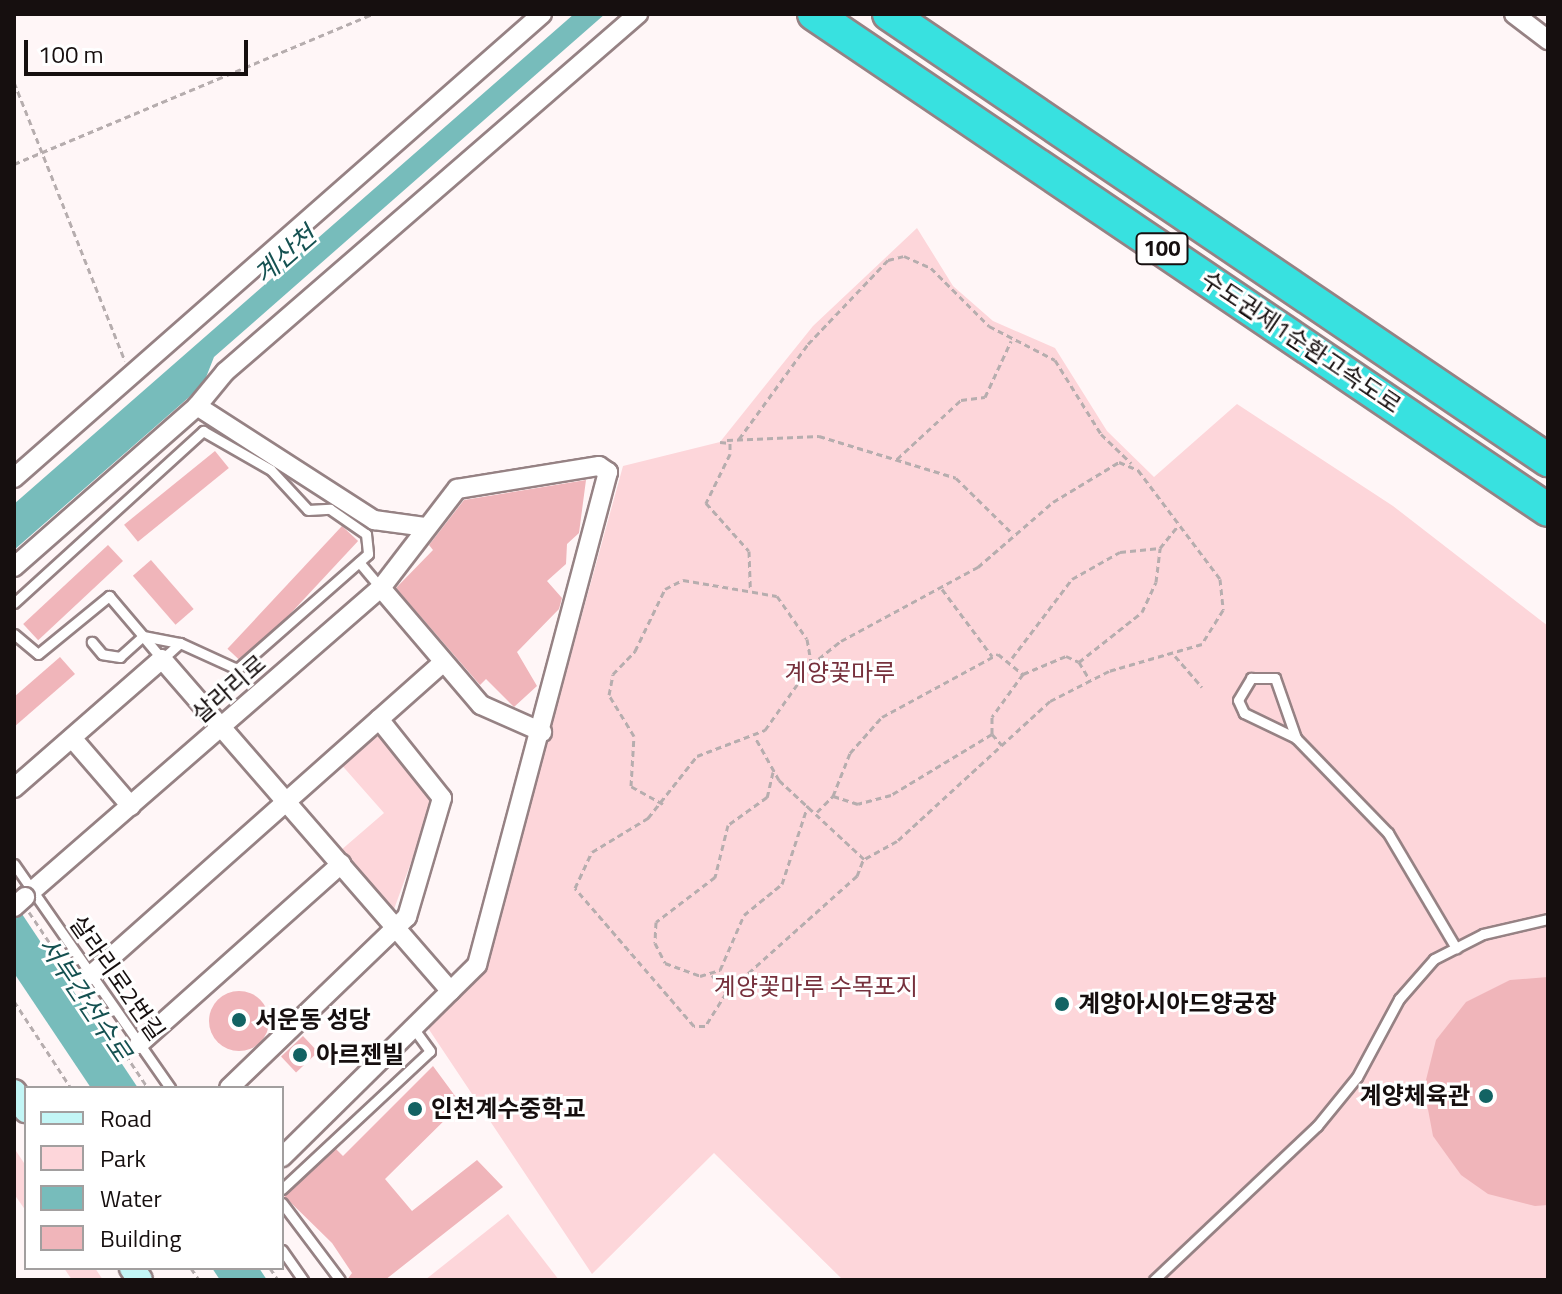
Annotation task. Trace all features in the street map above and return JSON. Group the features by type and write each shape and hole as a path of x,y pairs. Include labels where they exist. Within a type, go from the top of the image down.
{"highway":[{"name":"수도권제1순환고속도로","path":"889,14 1548,460"},
{"name":"수도권제1순환고속도로","path":"821,19 1548,510"},
{"path":"1497,474 1548,524"}],"street":[{"path":"14,478 542,14"},
{"path":"14,567 197,406 225,372 638,14"},
{"path":"1514,14 1548,40"},
{"path":"197,406 374,520 425,527"},
{"name":"살라리로","path":"24,898 381,588 457,489 599,466 608,472 542,732"},
{"path":"284,1155 477,965 542,732 494,717 381,588"},
{"path":"14,788 162,659 451,991"},
{"path":"91,975 443,662"},
{"path":"231,1086 407,917 442,798 379,719"},
{"path":"72,738 131,806"},
{"path":"139,1044 341,864"}],"lane":[{"path":"14,603 203,431 271,470 308,510 330,509 366,534 368,554 237,669 180,643 143,636"},
{"path":"359,562 381,588"},
{"path":"17,638 30,652 46,650 109,596 162,659 180,643"},
{"path":"92,642 102,654 120,657 143,636"},
{"path":"1296,738 1275,678 1251,678 1238,700 1244,713 1296,738 1388,833 1456,948"},
{"name":"살라리로2번길","path":"14,864 24,898 91,975 169,1086"},
{"path":"1154,1280 1317,1126 1357,1077 1399,999 1434,959 1519,922 1548,919"},
{"path":"284,1187 430,1051 413,1028"},
{"path":"284,1206 340,1280"},
{"path":"284,1253 303,1280"}],"path":[{"path":"14,164 373,14"},
{"path":"14,82 130,376"},
{"path":"739,439 778,377 896,255 931,268 961,304 1011,340 1055,360 1101,434 1131,463 1214,567 1224,602 1202,644 1175,656 1090,680 1050,701 897,841 864,859 857,876 726,993 705,1026 694,1026 575,888 592,852 663,804 697,756 755,737 811,665 855,631 942,589 1098,471 1131,463"},
{"path":"897,459 961,400 985,397 1011,340"},
{"path":"720,442 819,436 897,459 960,480 1014,535"},
{"path":"727,440 730,454 705,499 749,551 750,589"},
{"path":"1002,745 992,734 995,711 1023,674 1054,658 1079,662 1142,612 1156,582 1160,548 1179,525"},
{"path":"1012,658 1083,570 1120,552 1160,548"},
{"path":"663,804 631,786 634,736 610,702 613,674 640,642 654,600 672,584 750,589 789,608 811,665"},
{"path":"942,589 992,656"},
{"path":"817,812 833,796 850,753 882,717 992,656 1012,658 1023,674"},
{"path":"1175,656 1202,687"},
{"path":"1079,662 1090,680"},
{"path":"833,796 851,804 876,801 992,734"},
{"path":"755,737 773,772 864,859"},
{"path":"726,993 712,975 665,963 655,943 656,922 715,877 728,825 767,797 773,772"},
{"path":"712,975 744,915 782,884 808,805"},
{"path":"14,1001 70,1086"}],"green space":[{"path":"917,228 953,286 993,321 1055,348 1107,431 1154,477 1237,404 1393,506 1548,626 1548,1280 843,1280 714,1153 592,1274 426,1025 485,967 623,466 720,442 813,326"},
{"path":"379,727 434,799 393,912 340,851 384,813 339,762"},
{"path":"14,1148 24,1163 24,1208 14,1194"},
{"path":"508,1214 559,1280 425,1280"},
{"path":"65,1270 96,1270 103,1280 72,1280"}],"water":[{"path":"574,14 605,14 214,357 203,385 14,550 14,504"},
{"path":"14,902 137,1086 90,1086 14,973"},
{"path":"213,1270 260,1270 267,1280 220,1280"}],"building":[{"path":"215,451 229,468 138,542 124,525"},
{"path":"586,480 579,533 567,544 566,564 547,581 562,598 559,609 517,652 537,686 514,707 486,679 480,685 396,588 433,550 429,545 464,500"},
{"path":"342,526 358,541 244,664 227,649"},
{"path":"108,545 123,561 38,640 23,624"},
{"path":"151,560 194,609 176,625 133,576"},
{"path":"60,657 75,674 14,727 14,697"},
{"name":"계양체육관","path":"1548,977 1548,1205 1535,1206 1488,1194 1461,1175 1433,1136 1424,1088 1436,1040 1466,1002 1510,980"},
{"name":"서운동 성당","path":"239,991 251,993 260,1000 267,1009 267,1033 260,1042 251,1049 239,1051 227,1049 218,1042 211,1033 209,1021 211,1009 218,1000 227,993"},
{"name":"아르젠빌","path":"303,1036 318,1052 296,1073 281,1056"},
{"path":"433,1066 461,1104 385,1179 412,1211 477,1160 503,1187 385,1280 347,1280 352,1273 332,1243 284,1196 336,1149 343,1156"}],"place":[{"name":"계양아시아드양궁장","path":"1062,1004"},
{"name":"서운동 성당","path":"239,1020"},
{"name":"아르젠빌","path":"300,1055"},
{"name":"계양체육관","path":"1486,1096"},
{"name":"인천계수중학교","path":"415,1109"}],"water label":[{"name":"계산천","path":"285,255"},
{"name":"서부간선수로","path":"85,999"}],"park label":[{"name":"계양꽃마루","path":"840,673"},
{"name":"계양꽃마루 수목포지","path":"816,987"}]}
